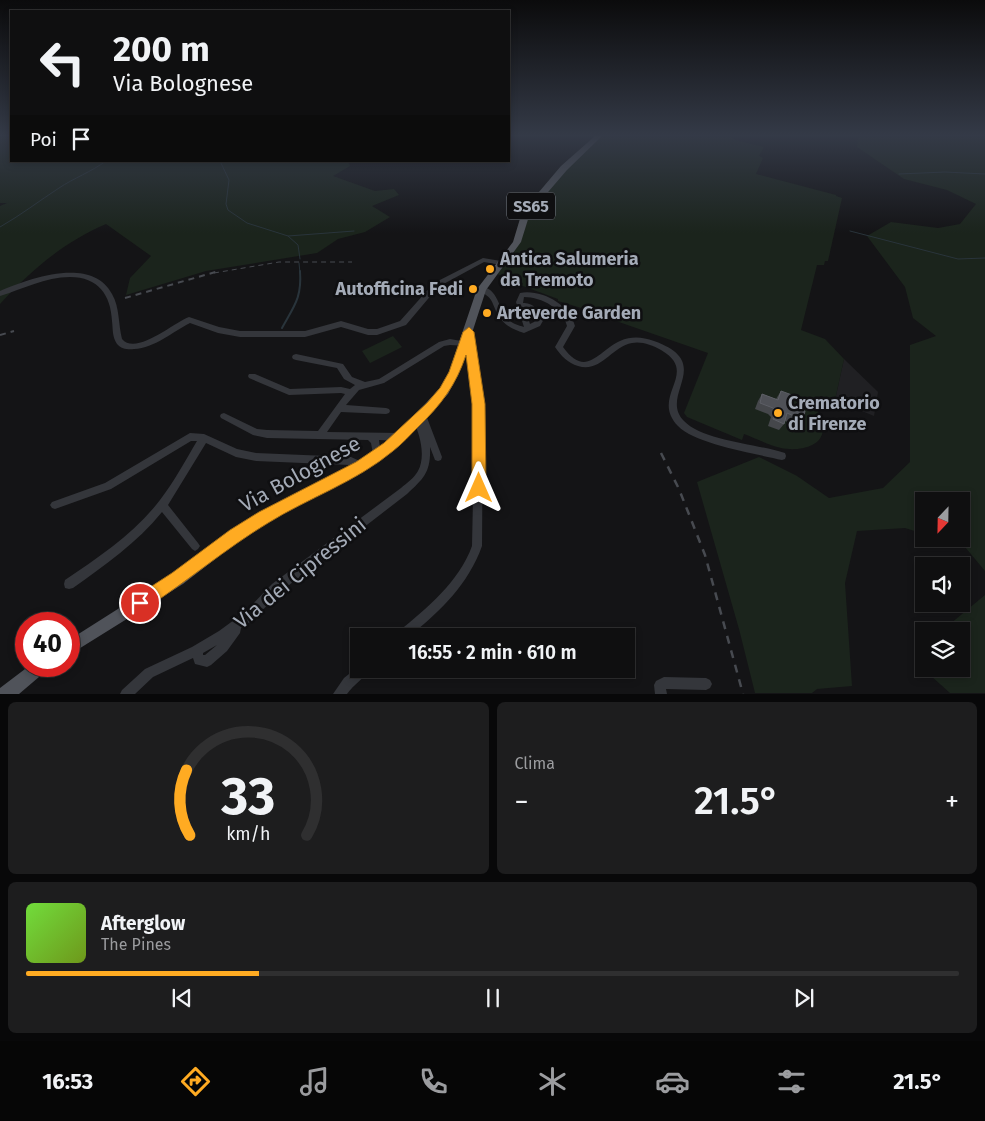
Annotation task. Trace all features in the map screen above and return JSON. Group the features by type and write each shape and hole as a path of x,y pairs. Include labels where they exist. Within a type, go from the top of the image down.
{"main road":[{"name":"Via Bolognese","path":"80,641 178,579 235,536 264,517 360,466 377,456 401,437 444,391 454,373 482,289 517,242 522,221 530,208 564,168"},
{"path":"6,694 27,677"}],"street":[{"path":"0,294 44,279 59,276 74,274 89,277 100,283 110,296 116,320 118,340 124,346 147,343 189,320 234,333 305,334 341,324 368,332 377,332 407,320 436,285 457,275 477,262 490,260 501,263"},
{"path":"482,289 494,299 503,320 508,324 524,330 537,324 540,318 532,307 526,305 520,308"},
{"path":"528,328 528,322 520,308 520,298 530,293 563,310 569,316 571,326 559,347 569,358 584,365 602,360 618,346 628,341 639,340 665,349 680,362 682,369 681,378 674,392 672,403 672,413 682,425 701,436 782,456"},
{"path":"320,435 351,393 364,385 381,381 442,344 467,338 479,404 477,546 474,559 452,587 411,628"},
{"path":"296,357 340,366 344,375 354,383 364,385"},
{"path":"252,376 289,392 341,390 351,393"},
{"path":"339,408 386,411"},
{"path":"224,416 261,433 401,437"},
{"path":"420,418 438,457"},
{"name":"Via dei Cipressini","path":"126,694 149,673 197,650 199,660 207,661 223,647 241,622 276,588 404,491 422,474 425,458 424,433 420,418"},
{"path":"369,436 376,441 377,456"},
{"path":"55,505 108,486 190,437 204,438 236,453 256,457 351,461 360,466"},
{"path":"69,584 105,559 142,527 162,505 204,438"},
{"path":"162,505 195,546"},
{"path":"340,694 353,678"},
{"path":"661,694 660,685 664,683 706,684"}],"shaded area":[{"path":"0,168 346,168 333,176 375,191 394,189 399,195 372,206 390,217 365,232 338,239 317,253 206,271 126,295 130,278 151,256 106,224 76,239 49,258 23,280 0,304 0,206 7,203 0,203"},
{"path":"568,168 758,168 756,174 842,198 828,261 825,261 824,265 817,265 801,330 825,339 844,359 835,400 821,396 812,401 823,426 818,441 813,445 800,449 781,448 744,434 742,440 687,417 684,413 708,353 616,321 611,317 558,301 558,299 497,274 521,241 530,212"},
{"path":"888,168 985,168 985,571 966,548 970,548 970,492 915,492 915,531 905,528 857,531 845,583 852,686 817,689 812,693 755,693 739,629 697,482 759,457 797,476 829,498 883,488 910,462 910,345 936,336 913,318 905,287 867,236 891,222 938,228 960,224 976,204 947,190 904,179"},
{"path":"393,336 402,347 370,363 362,351"},
{"path":"844,359 878,392 874,416 835,400"},
{"path":"985,595 985,693 950,693 932,677 970,677 970,622 952,622 964,612 970,612 970,607"}],"building":[{"path":"781,391 792,395 789,403 792,406 805,411 803,420 787,413 784,424 773,419 775,411 773,408 760,403 762,394 778,400"}],"waterway":[{"path":"0,227 65,184 93,168"},
{"path":"223,168 229,180 226,204 228,210 247,223 288,236"},
{"path":"899,174 945,172 985,174"},
{"path":"288,236 354,231"},
{"path":"850,231 958,259 985,258"},
{"path":"288,236 298,245 300,259"},
{"path":"299,263 300,273"},
{"path":"282,328 298,295 300,273"}],"railway":[{"path":"214,273 279,262 352,262"},
{"path":"125,298 219,271"},
{"path":"0,335 14,331"},
{"path":"661,453 679,489 705,555 743,694"}],"place":[{"name":"Antica Salumeria da Tremoto","path":"490,269"},
{"name":"Autofficina Fedi","path":"473,289"},
{"name":"Arteverde Garden","path":"487,313"},
{"name":"Crematorio di Firenze","path":"778,413"}],"route":[{"path":"140,603 191,570 235,536 264,517 360,466 377,456 401,437 444,391 454,373 469,332 479,404 479,488"}]}
